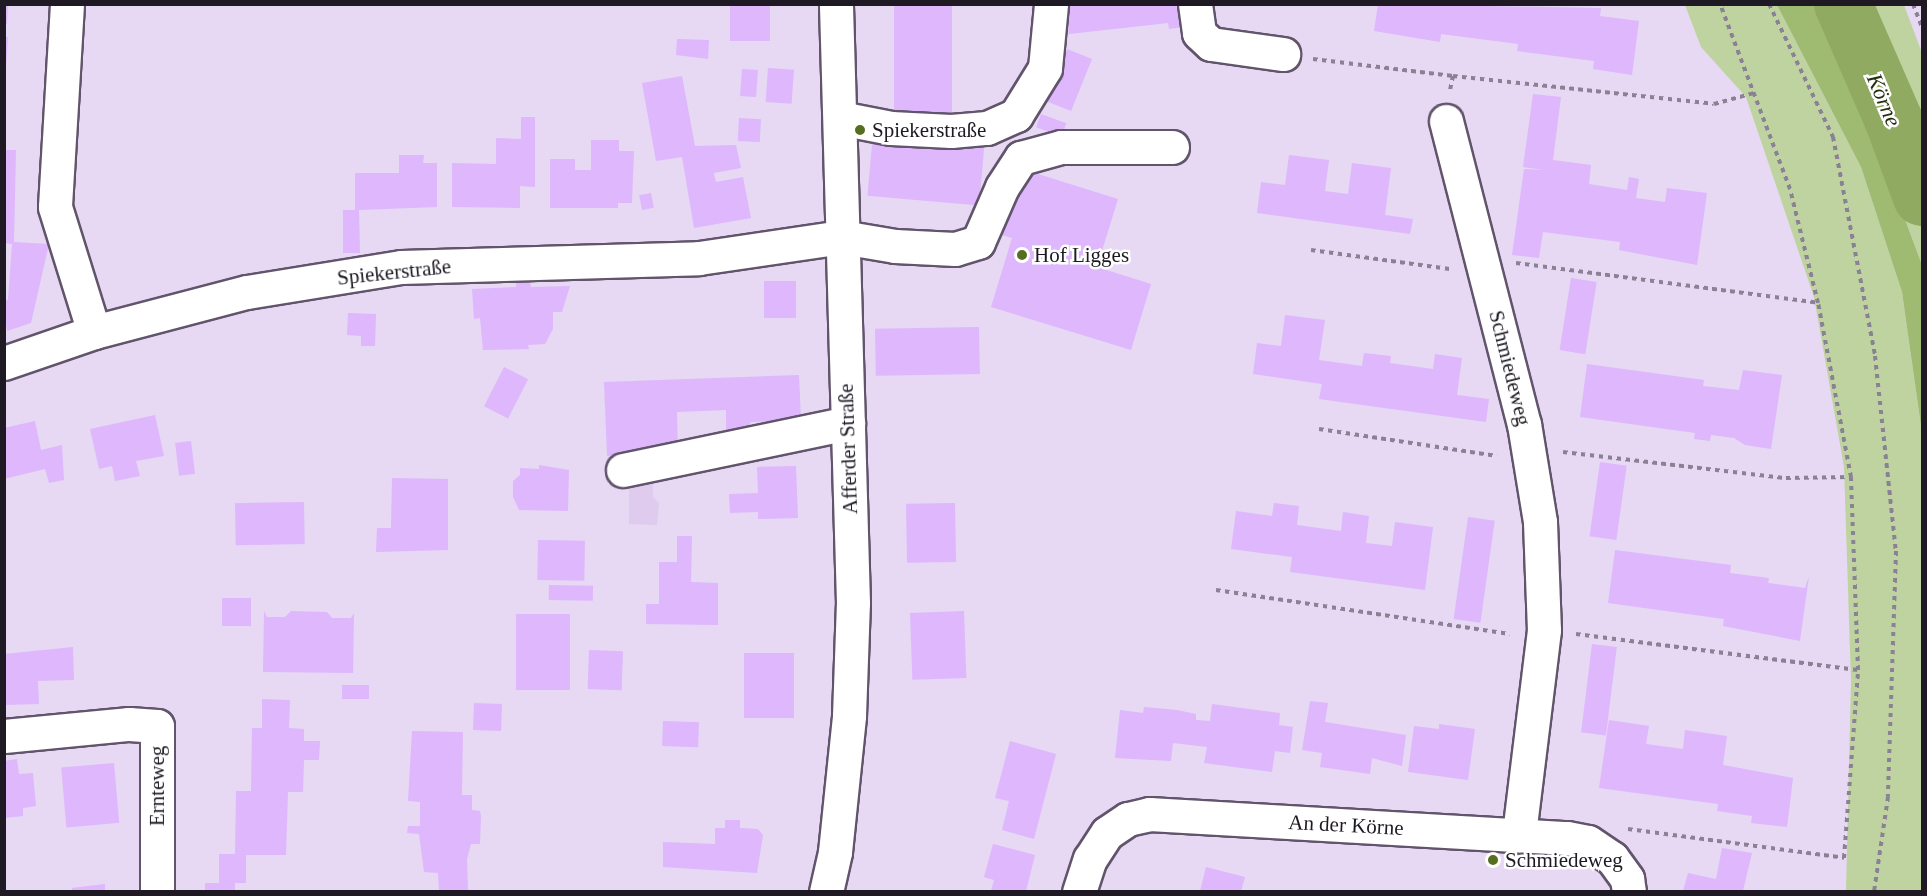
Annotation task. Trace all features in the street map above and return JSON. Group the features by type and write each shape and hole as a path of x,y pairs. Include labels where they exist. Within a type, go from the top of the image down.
{"street":[{"path":"67,4 55,207 94,332"},
{"name":"Afferder Straße","path":"826,891 835,852 849,716 853,603 836,4"},
{"path":"840,118 891,128 951,131 987,128 1016,115 1045,68 1051,4"},
{"path":"1195,4 1199,33 1211,44 1283,54"},
{"name":"Schmiedeweg","path":"1446,121 1484,266 1529,454 1540,522 1543,635 1519,835"},
{"name":"Spiekerstraße","path":"4,363 94,332 247,292 401,267 699,258 842,237 895,246 955,249 978,242 1002,187 1021,158 1060,147 1172,147"},
{"path":"623,470 848,423"},
{"name":"Ernteweg","path":"4,736 129,724 157,726 157,891"},
{"name":"An der Körne","path":"1079,891 1090,859 1107,833 1128,819 1149,814 1519,835 1588,842 1612,858 1627,879 1629,891"}],"path":[{"path":"1588,842 1629,828 1844,858 1858,670 1851,477 1818,303 1790,189 1720,4"},
{"path":"1769,4 1833,137 1875,356 1896,551 1888,797 1874,891"},
{"path":"1913,4 1923,28"},
{"path":"1283,54 1453,76 1714,104 1754,93"},
{"path":"1446,121 1453,76"},
{"path":"1311,250 1484,266 1818,303"},
{"path":"1320,429 1529,454 1786,478 1851,477"},
{"path":"1216,590 1543,635 1858,670"}],"shaded area":[{"path":"629,484 653,484 653,497 659,503 657,525 629,524"}],"green space":[{"path":"1685,5 1777,5 1861,167 1902,292 1922,433 1922,891 1846,891 1851,681 1844,467 1814,297 1746,97 1701,47"},
{"path":"1777,5 1825,5 1922,265 1922,433 1902,292 1861,167"},
{"path":"1825,5 1904,5 1922,53 1922,265"}],"building":[{"path":"4,4 8,4 7,24 4,24"},
{"path":"730,4 770,4 770,41 730,41"},
{"path":"894,4 952,4 952,120 894,120"},
{"path":"1066,4 1180,4 1183,27 1169,29 1168,23 1069,34"},
{"path":"1378,4 1601,8 1600,16 1639,21 1632,75 1593,69 1594,61 1517,51 1518,44 1441,34 1440,42 1374,31"},
{"path":"4,37 8,37 6,66 4,66"},
{"path":"677,39 709,40 708,59 676,55"},
{"path":"1067,49 1092,59 1071,111 1046,101"},
{"path":"768,68 794,70 792,104 766,102"},
{"path":"742,69 758,70 756,97 740,96"},
{"path":"682,76 695,146 736,145 741,168 714,173 716,182 743,177 751,218 694,228 682,157 656,161 642,83"},
{"path":"1533,94 1561,97 1553,160 1591,165 1589,184 1627,190 1629,177 1639,179 1636,198 1665,202 1667,188 1707,193 1697,265 1619,250 1620,242 1543,232 1539,258 1512,255 1524,169 1544,170 1523,167"},
{"path":"1041,114 1066,123 1062,136 1036,127"},
{"path":"521,117 535,117 535,187 520,186 520,208 452,207 452,163 496,164 496,138 521,139"},
{"path":"739,118 761,119 760,142 738,141"},
{"path":"873,133 985,143 979,206 868,196"},
{"path":"591,140 619,140 619,151 634,151 632,203 618,203 618,208 550,208 550,159 575,159 575,170 591,170"},
{"path":"4,150 16,150 14,242 49,244 31,323 7,331 4,301 8,300 12,244 4,243"},
{"path":"399,155 424,155 423,163 437,163 437,207 359,210 360,253 343,253 343,210 355,210 355,173 399,173"},
{"path":"1289,155 1329,160 1325,191 1348,194 1352,163 1391,168 1385,215 1413,219 1410,234 1257,213 1261,182 1285,185"},
{"path":"1022,169 1118,199 1097,267 1151,284 1131,350 991,307 1012,238 1002,235"},
{"path":"651,193 654,208 642,210 639,195"},
{"path":"1571,278 1597,282 1585,354 1560,350"},
{"path":"764,281 796,281 796,318 764,318"},
{"path":"530,282 531,287 570,286 562,312 553,312 553,329 545,344 528,345 529,349 483,350 480,318 474,319 472,289 516,287 516,283"},
{"path":"348,313 376,314 375,346 361,346 361,336 347,335"},
{"path":"1285,315 1325,320 1319,360 1362,366 1364,353 1391,356 1390,363 1433,369 1435,354 1462,358 1457,395 1489,399 1486,422 1319,399 1322,384 1253,374 1257,343 1281,346"},
{"path":"979,327 980,374 876,376 875,329"},
{"path":"1587,364 1704,380 1703,386 1739,390 1743,370 1782,375 1771,449 1745,445 1734,438 1711,435 1710,441 1694,439 1695,433 1580,417"},
{"path":"504,367 528,379 508,418 484,406"},
{"path":"799,375 801,420 750,422 750,430 726,431 726,410 677,412 678,453 607,456 604,382"},
{"path":"155,415 164,456 136,461 140,476 115,481 112,466 99,469 90,429"},
{"path":"35,421 41,450 62,445 64,480 49,483 45,469 4,479 4,428"},
{"path":"191,441 195,474 179,476 175,443"},
{"path":"1600,462 1627,466 1616,540 1590,536"},
{"path":"539,465 569,470 568,511 519,510 513,497 513,481 520,475 520,468 539,469"},
{"path":"796,466 798,518 758,519 758,512 730,513 729,494 758,493 757,467"},
{"path":"392,478 448,479 448,550 376,552 377,528 391,528"},
{"path":"304,502 305,544 236,545 235,503"},
{"path":"955,503 956,562 907,563 906,504"},
{"path":"1274,503 1299,506 1297,525 1341,531 1343,512 1369,516 1366,543 1392,546 1395,522 1433,527 1425,590 1290,572 1292,557 1231,549 1236,511 1272,516"},
{"path":"1468,517 1495,521 1480,623 1454,619"},
{"path":"677,536 692,536 691,582 718,583 718,625 646,624 646,604 659,604 659,562 677,562"},
{"path":"538,540 585,541 584,581 537,580"},
{"path":"1615,550 1731,565 1730,573 1769,578 1768,583 1805,588 1809,576 1800,641 1723,626 1724,619 1608,603"},
{"path":"549,585 593,586 593,601 549,600"},
{"path":"222,598 251,598 251,626 222,626"},
{"path":"264,611 267,617 285,617 291,611 327,612 332,618 351,618 354,613 353,673 263,672"},
{"path":"964,611 966,678 912,680 910,613"},
{"path":"516,614 570,614 570,690 516,690"},
{"path":"1592,644 1617,647 1606,735 1581,732"},
{"path":"73,647 74,680 38,681 39,704 4,705 4,654"},
{"path":"589,650 623,651 622,690 588,689"},
{"path":"744,653 794,653 794,718 744,718"},
{"path":"342,685 369,685 369,699 342,699"},
{"path":"262,699 290,700 289,728 304,729 304,741 320,741 319,760 304,760 303,792 288,792 286,855 246,855 246,883 235,883 235,891 205,891 205,883 219,883 219,854 235,854 236,791 251,791 252,728 262,728"},
{"path":"1310,701 1328,703 1325,722 1406,735 1402,766 1372,758 1370,774 1320,767 1322,753 1302,750"},
{"path":"474,703 502,704 501,731 473,730"},
{"path":"1212,704 1280,713 1279,725 1293,727 1290,753 1275,751 1272,772 1204,763 1207,747 1173,743 1171,761 1115,758 1120,710 1143,713 1144,707 1177,710 1196,714 1196,720 1210,721"},
{"path":"1609,720 1649,726 1646,744 1683,749 1685,730 1727,736 1723,765 1793,778 1787,827 1751,823 1752,816 1717,811 1718,804 1599,788"},
{"path":"663,721 699,722 698,747 662,746"},
{"path":"1439,724 1475,729 1468,780 1408,772 1414,726 1439,729"},
{"path":"412,731 463,732 462,795 472,795 472,810 480,811 481,816 480,844 471,844 467,859 468,891 439,891 438,873 424,872 419,834 407,833 408,826 420,826 420,802 408,801"},
{"path":"1010,741 1056,754 1034,839 1002,830 1009,801 995,798"},
{"path":"17,759 19,774 33,773 36,806 23,808 23,816 4,818 4,761"},
{"path":"114,763 119,823 66,827 61,768"},
{"path":"725,820 740,820 740,828 758,829 763,835 757,873 663,867 663,842 715,844 715,828 725,828"},
{"path":"993,844 1035,855 1026,891 991,891 994,880 984,877"},
{"path":"1722,848 1752,853 1743,891 1683,891 1688,873 1716,879"},
{"path":"1206,867 1245,877 1241,891 1200,891"},
{"path":"105,884 105,891 72,891 72,888"}],"waterway":[{"name":"Körne","path":"1843,4 1894,121 1922,197"}],"place":[{"name":"Spiekerstraße","path":"860,130"},
{"name":"Hof Ligges","path":"1022,255"},
{"name":"Schmiedeweg","path":"1493,860"}]}
